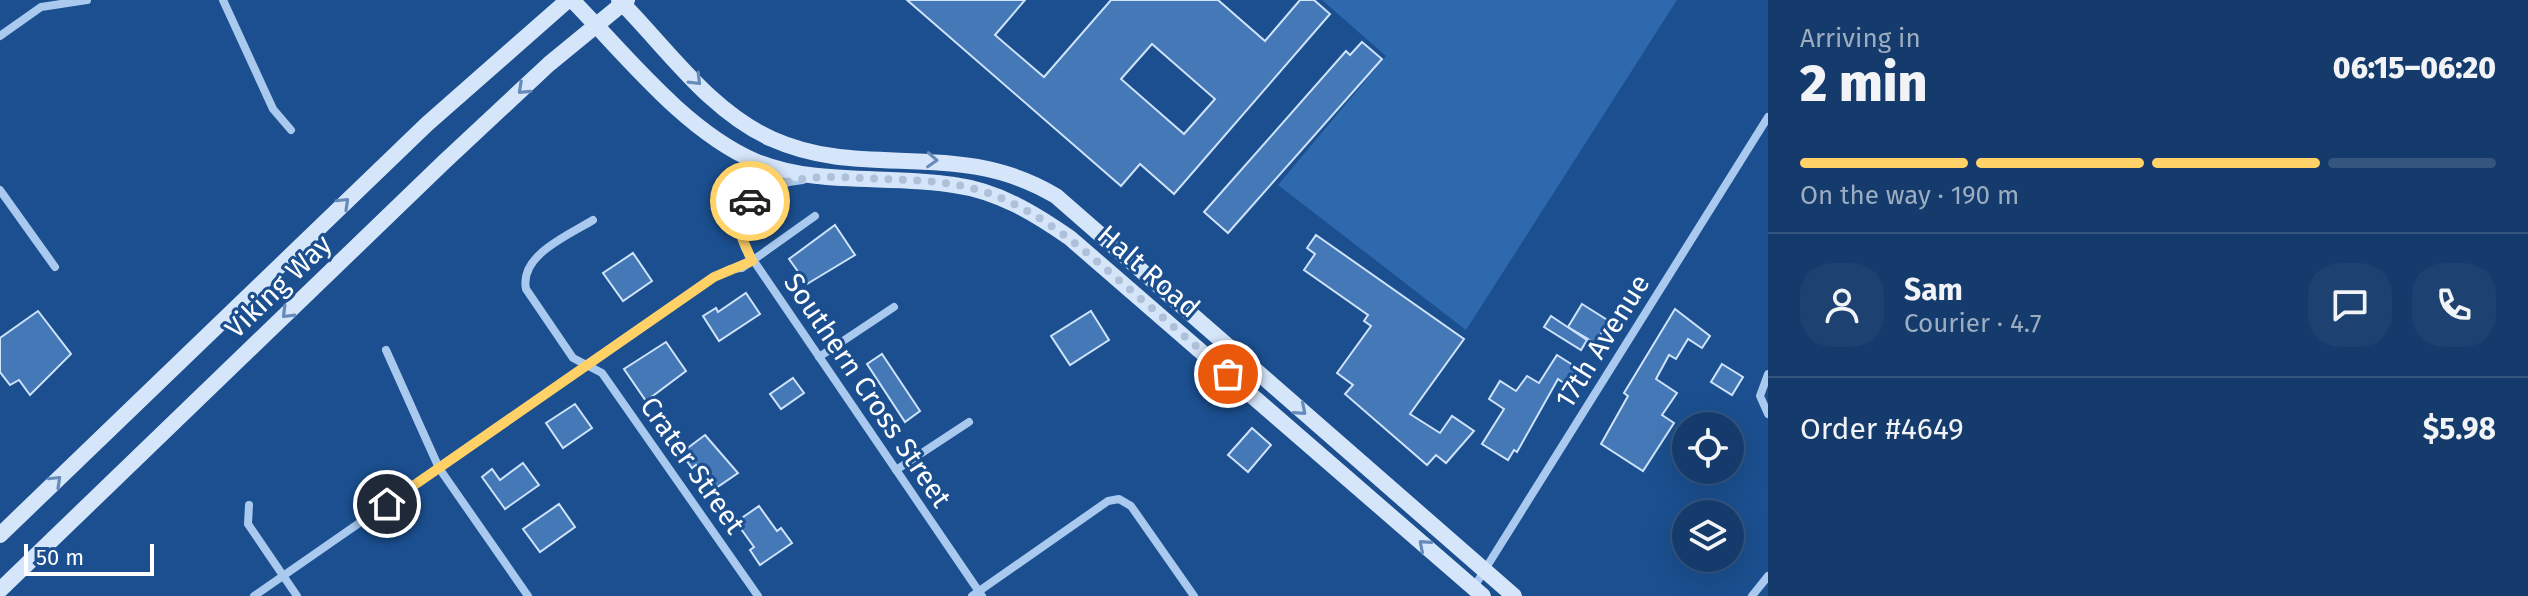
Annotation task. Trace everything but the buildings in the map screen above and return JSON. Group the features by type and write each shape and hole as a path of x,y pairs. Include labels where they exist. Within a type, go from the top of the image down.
{"street":[{"path":"0,36 40,4 87,0"},
{"path":"223,0 273,109 291,130"},
{"name":"Halt Road","path":"570,0 695,123 720,142 774,168 804,175 954,185 990,194 1040,217 1128,288 1478,592"},
{"name":"Viking Way","path":"0,535 427,124 570,0"},
{"name":"Halt Road","path":"623,1 725,110 769,138 831,155 938,160 985,166 1034,183 1056,196 1514,596"},
{"name":"Viking Way","path":"0,590 455,151 623,1"},
{"name":"17th Avenue","path":"1478,592 1485,571 1768,117"},
{"name":"Southern Cross Street","path":"837,177 779,184 761,190 749,202 739,231 752,261 978,594"},
{"path":"0,190 55,267"},
{"path":"254,596 714,277 752,261 815,216"},
{"name":"Crater Street","path":"593,220 531,262 524,282 529,295 573,358 602,373 758,596"},
{"path":"819,357 894,307"},
{"path":"386,350 439,468 528,596"},
{"path":"1768,374 1760,396 1768,414"},
{"path":"896,470 969,422"},
{"path":"978,594 1108,501 1119,499 1131,506 1194,596"},
{"path":"249,505 248,524 297,596"},
{"path":"1752,596 1768,576"}],"shaded area":[{"path":"1322,0 1677,0 1466,330 1278,185 1386,56"}],"way so far":[{"path":"750,201 761,190 779,184 837,177 932,182 990,194 1040,217 1070,238 1228,374"}],"route":[{"path":"387,504 714,277 730,269 742,268 752,261 739,231 743,212 750,201"}]}
